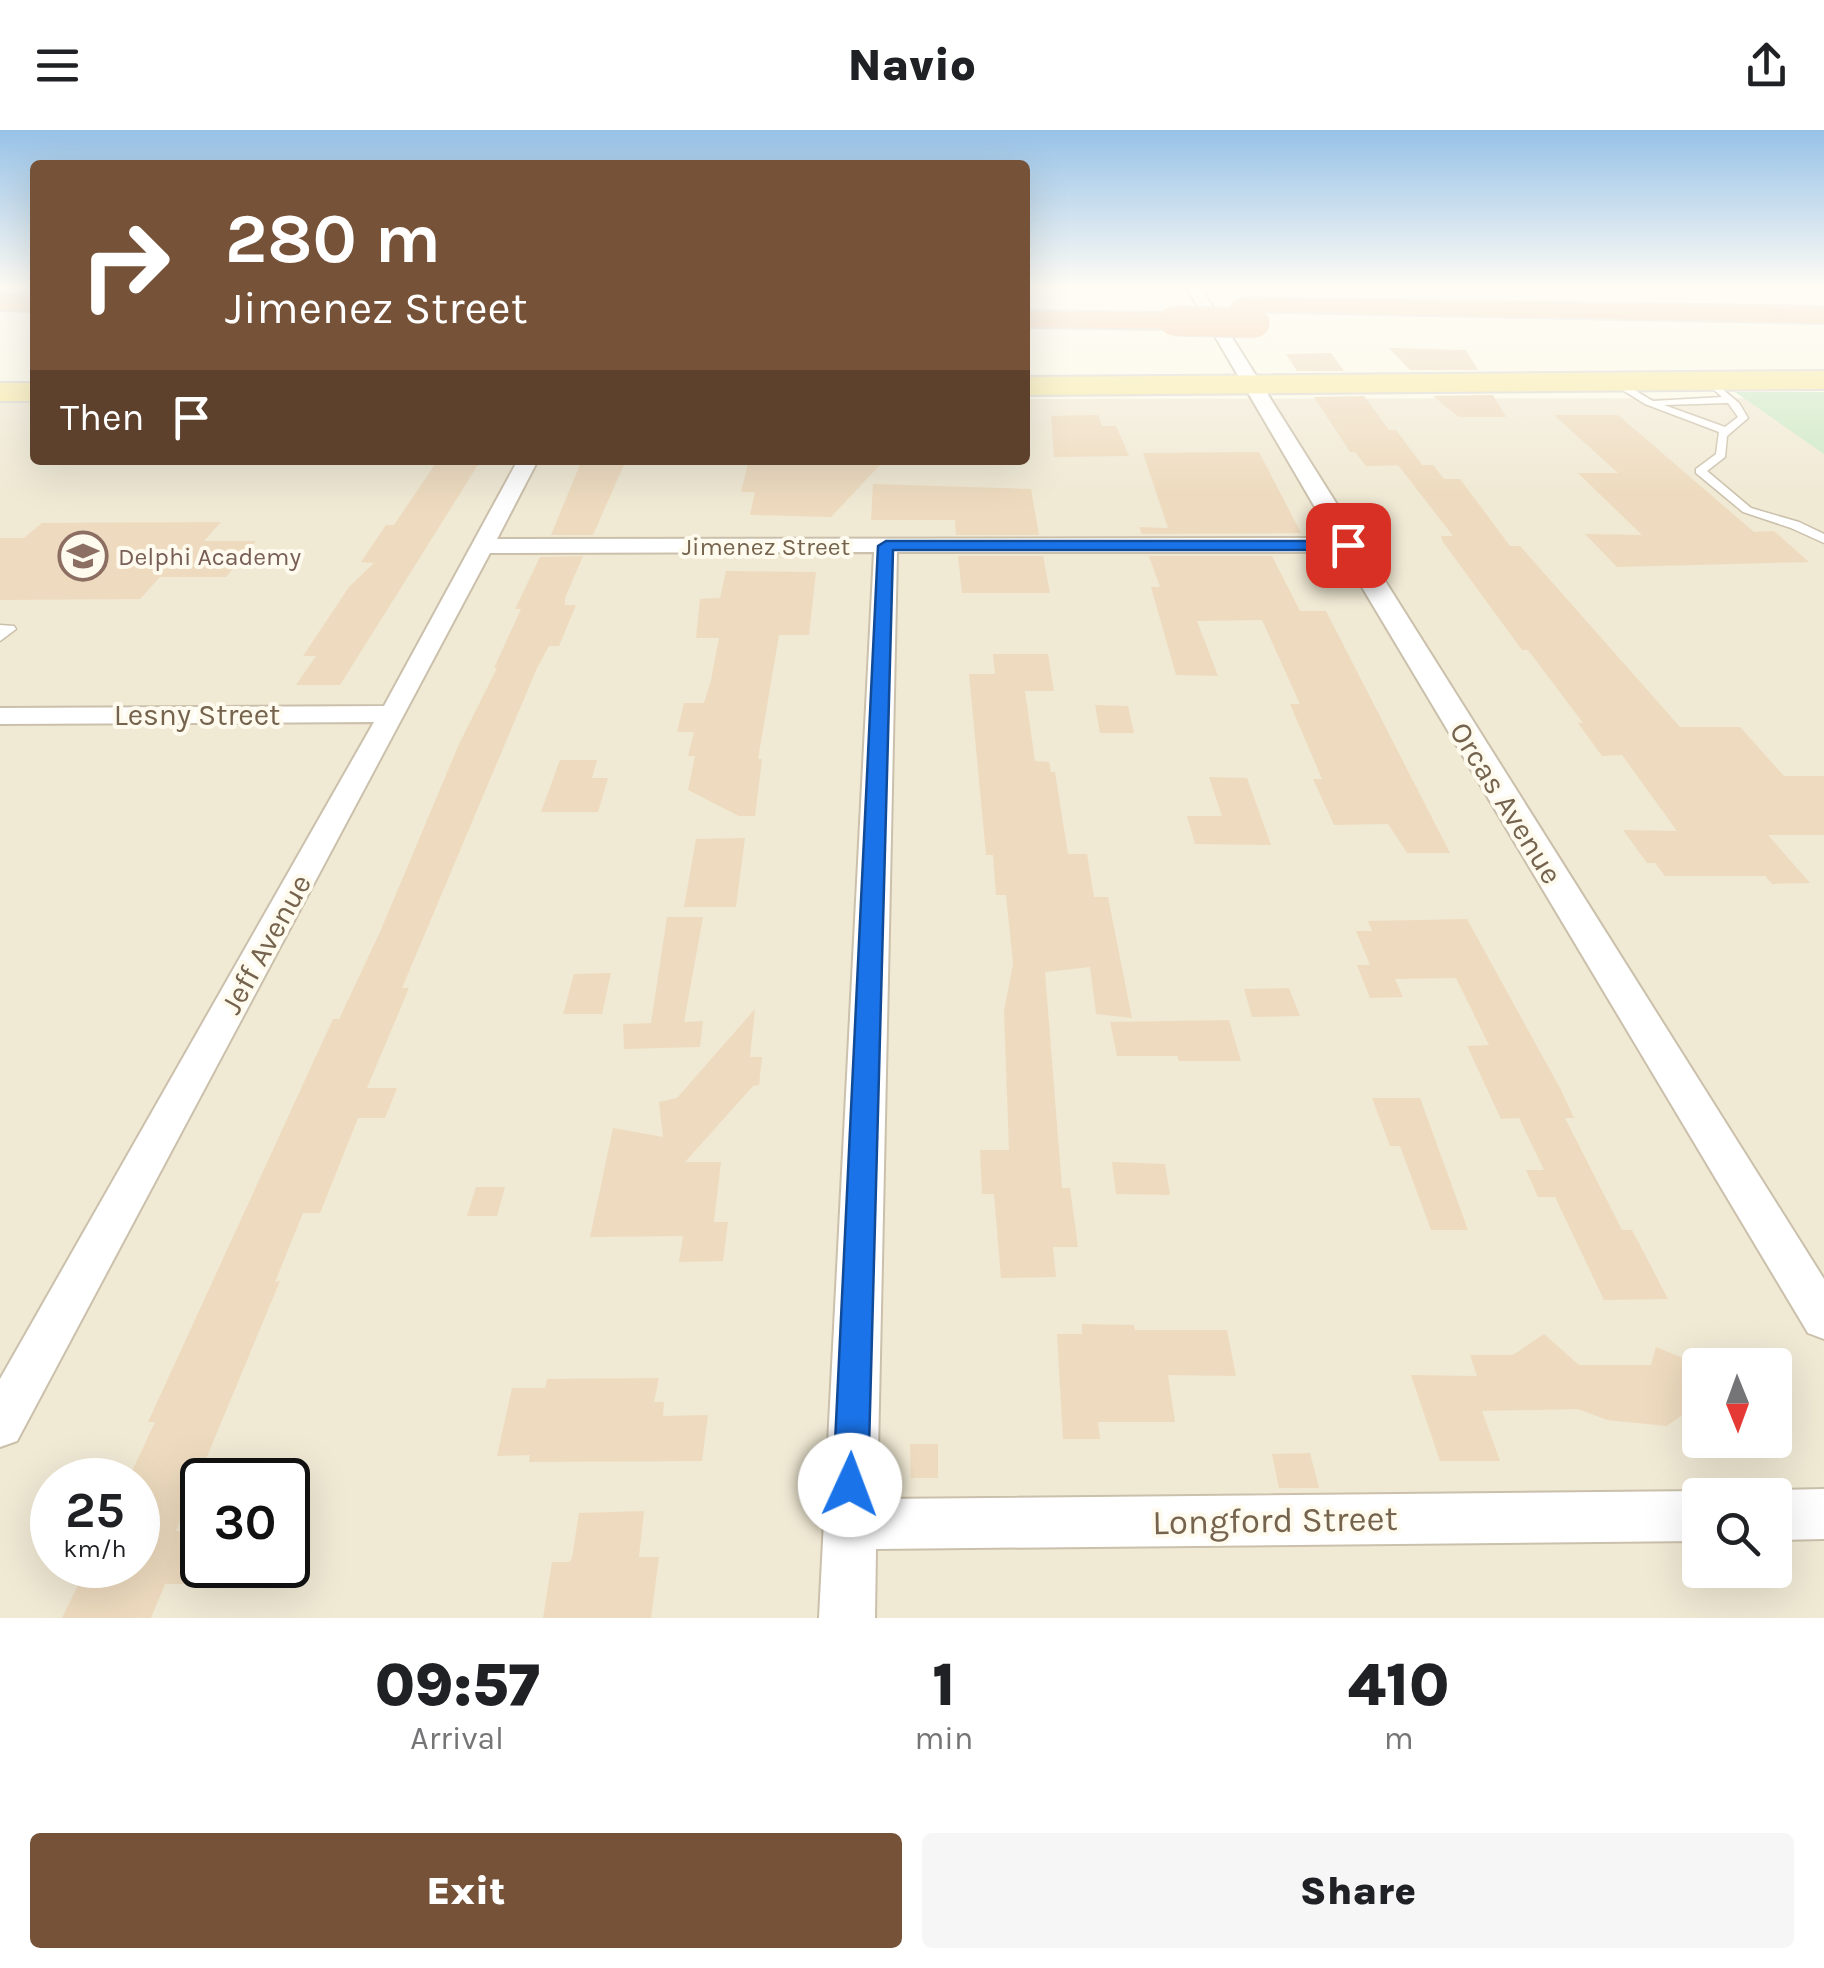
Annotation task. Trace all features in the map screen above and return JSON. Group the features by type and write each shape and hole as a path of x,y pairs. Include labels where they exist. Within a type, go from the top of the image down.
{"main road":[{"path":"1030,386 1824,380"}],"street":[{"name":"Orcas Avenue","path":"1233,354 1824,1319"},
{"name":"Jeff Avenue","path":"0,1425 393,714 525,465"},
{"name":"Jimenez Street","path":"484,546 1348,545"},
{"path":"847,1618 886,546"},
{"name":"Lesny Street","path":"0,716 393,714"},
{"path":"1792,1515 1824,1514"},
{"name":"Longford Street","path":"849,1524 1682,1516"}],"lane":[{"path":"1708,380 1731,400 1743,418 1725,431 1720,439 1721,455 1700,471 1704,477 1747,510 1824,539"},
{"path":"1613,381 1648,402 1725,431"},
{"path":"1648,402 1731,400"},
{"path":"0,629 9,628 0,637"}],"shaded area":[{"path":"0,396 30,397 30,465 1030,465 1030,399 1824,398 1824,1618 0,1618"}],"green space":[{"path":"1735,392 1824,392 1824,454"}],"building":[{"path":"1286,354 1332,354 1344,371 1297,371"},
{"path":"1395,354 1469,354 1478,370 1410,370"},
{"path":"1493,395 1506,417 1459,417 1433,396"},
{"path":"1364,396 1422,465 1366,466 1355,452 1350,452 1314,397"},
{"path":"1098,415 1102,426 1116,426 1129,456 1054,457 1051,416"},
{"path":"1554,415 1618,415 1754,532 1774,531 1809,562 1617,567 1585,534 1642,535 1578,473 1618,473"},
{"path":"1259,452 1301,533 1142,534 1139,527 1168,528 1143,453"},
{"path":"435,465 478,465 340,685 296,685 316,656 303,656 349,587 374,563 361,562 386,525 394,525"},
{"path":"580,465 624,465 593,535 551,535"},
{"path":"748,465 880,465 831,517 750,515 755,492 741,492"},
{"path":"1398,465 1433,465 1444,479 1460,479 1510,546 1520,546 1680,727 1740,727 1784,776 1824,776 1824,835 1768,835 1810,883 1772,884 1765,876 1665,876 1655,863 1647,863 1623,830 1677,831 1622,755 1602,756 1578,723 1583,723 1528,650 1522,650 1443,542 1441,536 1453,536"},
{"path":"873,484 1031,489 1039,535 956,535 955,520 871,520"},
{"path":"221,522 204,541 256,541 226,577 160,577 140,599 0,600 0,538 24,538 42,523"},
{"path":"583,556 565,598 565,605 576,605 559,646 549,646 537,668 402,988 409,988 367,1088 397,1088 385,1118 358,1118 320,1213 303,1213 275,1282 280,1281 206,1458 180,1458 180,1521 176,1531 180,1531 180,1584 165,1584 151,1618 62,1618 77,1588 160,1588 160,1458 138,1458 155,1422 148,1422 333,1019 339,1019 380,932 459,744 497,668 521,609 515,609 540,557"},
{"path":"958,556 1043,556 1050,593 962,593"},
{"path":"1149,556 1272,556 1300,611 1326,611 1450,853 1407,853 1388,824 1334,825 1313,779 1322,779 1290,704 1300,704 1262,620 1197,621 1218,676 1176,675 1151,587 1160,587"},
{"path":"726,571 816,572 809,635 779,635 758,759 762,759 755,816 739,816 688,790 695,756 688,756 694,732 677,732 684,703 704,703 711,680 719,638 696,638 700,599 720,598"},
{"path":"993,654 1048,654 1054,691 1025,691 1035,761 1049,762 1051,772 1055,772 1068,854 1087,854 1094,897 1108,897 1132,1018 1096,1014 1090,967 1045,972 1062,1188 1070,1188 1078,1247 1053,1247 1056,1277 1001,1278 994,1194 982,1194 980,1150 1009,1150 1004,1011 1013,964 1006,895 996,895 993,855 986,855 969,674 995,674"},
{"path":"1095,705 1128,706 1134,733 1100,733"},
{"path":"560,760 597,760 592,778 608,778 598,812 541,812"},
{"path":"1209,777 1247,778 1271,845 1195,844 1187,816 1222,816"},
{"path":"745,838 736,907 684,907 696,839"},
{"path":"667,917 703,917 684,1022 703,1021 700,1047 624,1049 623,1024 651,1023"},
{"path":"1467,919 1561,1090 1574,1118 1565,1118 1622,1230 1632,1230 1668,1299 1604,1300 1555,1197 1538,1197 1526,1170 1544,1170 1519,1118 1501,1119 1467,1046 1489,1045 1456,978 1395,979 1403,997 1370,998 1357,965 1370,965 1356,931 1372,931 1368,921"},
{"path":"611,973 602,1014 563,1014 574,974"},
{"path":"1289,988 1300,1016 1252,1017 1244,989"},
{"path":"755,1009 750,1057 762,1057 759,1085 753,1086 685,1162 721,1162 714,1222 728,1222 723,1261 679,1262 683,1236 590,1237 613,1128 663,1137 659,1102 677,1098"},
{"path":"1229,1020 1241,1061 1117,1056 1110,1022"},
{"path":"1372,1098 1420,1098 1468,1230 1431,1230 1400,1146 1390,1146"},
{"path":"1112,1162 1165,1164 1170,1195 1116,1194"},
{"path":"476,1187 505,1187 497,1216 467,1216"},
{"path":"1082,1324 1134,1325 1135,1330 1227,1330 1236,1376 1168,1375 1175,1422 1098,1422 1100,1439 1063,1439 1057,1334 1082,1334"},
{"path":"1544,1334 1579,1365 1651,1365 1656,1347 1682,1358 1682,1415 1667,1426 1607,1420 1578,1409 1482,1411 1500,1461 1440,1461 1411,1375 1477,1376 1470,1355 1513,1355"},
{"path":"659,1378 654,1402 664,1402 663,1416 708,1415 702,1461 529,1462 530,1455 497,1456 512,1388 545,1388 547,1379"},
{"path":"910,1444 938,1444 938,1478 911,1478"},
{"path":"1310,1453 1319,1488 1279,1488 1272,1454"},
{"path":"644,1511 639,1557 659,1557 651,1618 543,1618 552,1562 569,1562 572,1558 579,1513"}],"place":[{"name":"Delphi Academy","path":"83,556"}],"route":[{"path":"850,1485 886,546 1348,545"}]}
